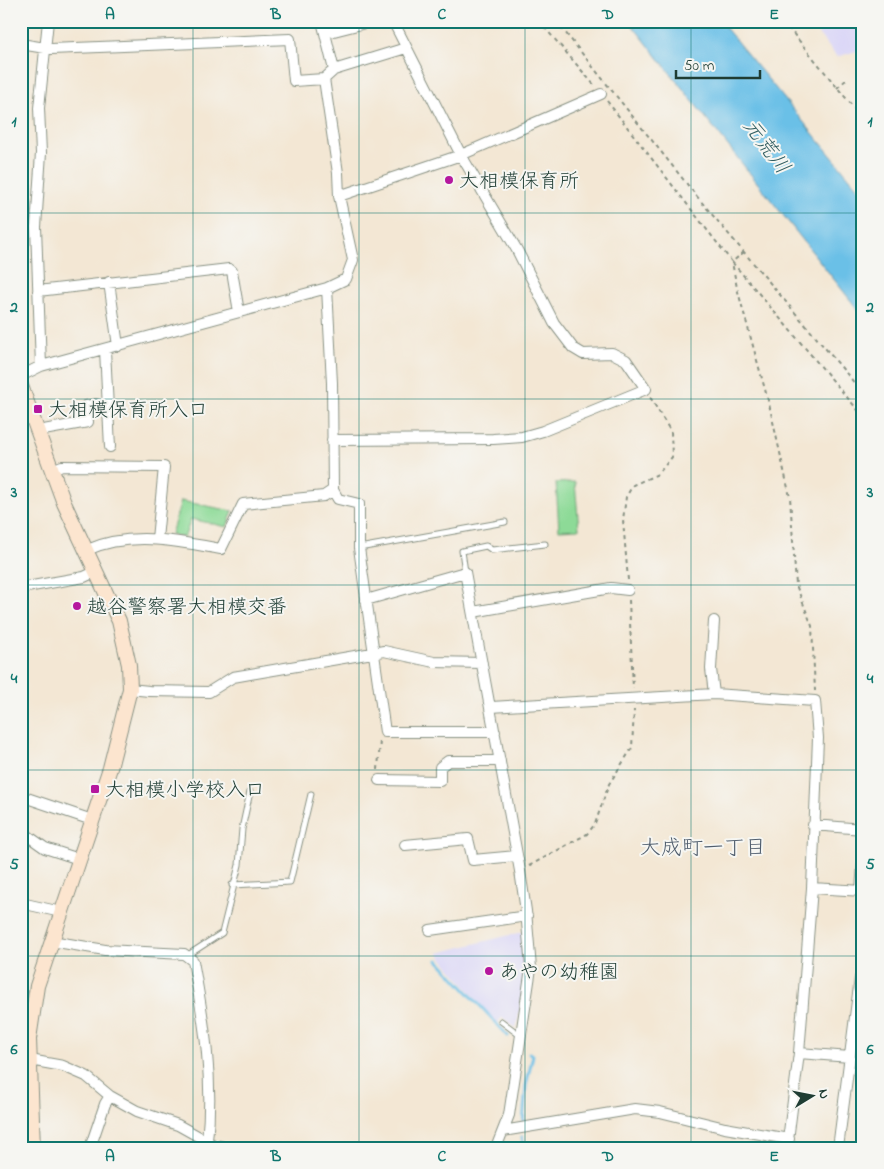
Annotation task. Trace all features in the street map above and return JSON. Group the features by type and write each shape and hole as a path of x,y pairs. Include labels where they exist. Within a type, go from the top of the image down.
{"street":[{"path":"41,366 36,227 41,153 39,108 48,21"},
{"path":"322,21 334,70"},
{"path":"326,33 373,21"},
{"path":"332,440 493,439 522,437 543,431 646,389 626,360 612,354 583,354 573,348 554,323 517,250 461,155 393,21"},
{"path":"21,44 45,49 138,47 290,39 294,81 324,79 334,70 406,48"},
{"path":"21,376 41,366 327,288 346,279 353,260 339,196 338,173 324,79"},
{"path":"339,196 461,155 601,94"},
{"path":"38,291 229,269 232,271 239,312"},
{"path":"109,282 118,346"},
{"path":"327,288 333,490 338,499 359,504 359,548 385,732 495,732"},
{"path":"105,350 110,447"},
{"path":"23,394 64,504 88,550 119,621 129,666 130,688 115,750 37,986 29,1039 30,1060 26,1094 32,1148"},
{"path":"38,431 88,422 86,406 108,402"},
{"path":"52,470 62,466 164,467 157,539"},
{"path":"88,550 97,546 132,539 157,539 221,549 242,504 324,496 333,490"},
{"path":"21,588 84,577 97,571"},
{"path":"366,600 465,572 520,871 527,916 531,968 509,1114 496,1148"},
{"path":"472,612 611,588 628,590"},
{"path":"714,621 711,669 714,694"},
{"path":"130,688 149,692 209,692 233,677 384,651 434,662 482,663"},
{"path":"491,707 634,697 714,694 815,701 818,738 813,825 812,888 799,1053 788,1144"},
{"path":"379,780 440,781 440,767 448,761 500,760"},
{"path":"21,796 92,820"},
{"path":"813,825 863,829"},
{"path":"21,831 45,848 79,859"},
{"path":"405,845 468,838 474,860 517,856"},
{"path":"812,888 862,891 863,863"},
{"path":"21,903 61,912"},
{"path":"430,930 527,916"},
{"path":"51,941 105,950 188,955 193,961 208,1058 211,1108 207,1141"},
{"path":"838,1148 860,978"},
{"path":"799,1053 850,1057"},
{"path":"30,1060 63,1066 86,1076 110,1096 137,1111 178,1125 207,1141 228,1148"},
{"path":"90,1148 105,1104 110,1096"},
{"path":"503,1131 635,1110 660,1112 803,1148"}],"lane":[{"path":"359,548 505,522"},
{"path":"465,572 462,551 486,546 492,550 545,544"},
{"path":"188,955 222,932 232,885 239,865 242,829 250,792"},
{"path":"232,885 290,882 310,794"},
{"path":"501,1021 517,1033 522,1034"}],"path":[{"path":"539,21 601,94 732,262 863,416"},
{"path":"556,21 744,252 863,393"},
{"path":"783,21 863,119"},
{"path":"837,88 848,78"},
{"path":"732,262 744,252"},
{"path":"732,262 742,307 769,404 790,497 796,585 812,626 815,701"},
{"path":"520,871 587,834 595,824 609,784 632,748 634,697 623,520 626,497 633,485 658,474 672,457 671,432 646,389"},
{"path":"379,780 380,738 385,732"},
{"path":"856,1148 863,1134"}],"shaded area":[{"path":"808,21 863,21 863,49 837,57"},
{"name":"あやの幼稚園","path":"522,932 525,957 525,985 516,1028 502,1017 497,1024 438,953"}],"green space":[{"path":"575,482 579,529 559,530 556,483"},
{"path":"181,501 233,511 227,527 191,519 184,538 171,534"}],"water":[{"name":"元荒川","path":"629,21 720,21 863,194 863,316"}],"waterway":[{"path":"438,960 508,1036"},
{"path":"523,1123 526,1086 533,1055 529,1053"},
{"path":"522,1137 524,1148"}],"place":[{"name":"大相模保育所","path":"449,180"},
{"name":"大相模保育所入口","path":"38,409"},
{"name":"越谷警察署大相模交番","path":"77,606"},
{"name":"大相模小学校入口","path":"95,789"},
{"name":"あやの幼稚園","path":"489,971"}],"district":[{"name":"大成町一丁目","path":"703,847"}]}
